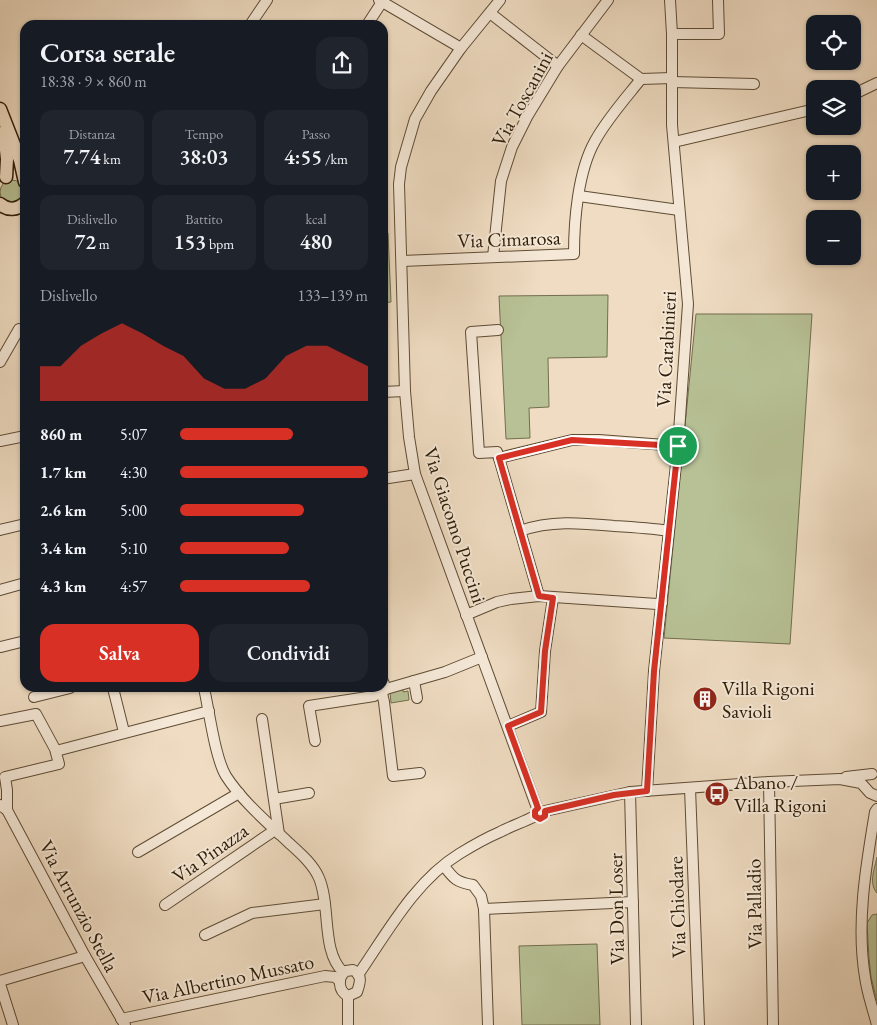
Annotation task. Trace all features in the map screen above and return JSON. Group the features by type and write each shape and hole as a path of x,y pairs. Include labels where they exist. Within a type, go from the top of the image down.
{"main road":[{"path":"0,113 7,159 3,179 16,177 20,179"},
{"path":"0,113 20,160"},
{"path":"0,220 16,207"}],"street":[{"path":"254,20 268,0"},
{"name":"Via Giacomo Puccini","path":"500,0 461,48 431,91 415,119 407,145 400,184 405,391 409,437 415,474 539,812"},
{"name":"Via Toscanini","path":"493,257 498,202 505,166 527,117 558,66 608,0"},
{"name":"Via Carabinieri","path":"647,791 654,671 678,446 688,304 672,125 670,0"},
{"path":"672,34 719,34 718,0"},
{"path":"370,20 381,1 461,48"},
{"path":"490,13 558,66"},
{"path":"581,35 641,79 754,84"},
{"name":"Via Cimarosa","path":"402,261 574,254 574,234 584,168 594,142 641,79"},
{"path":"861,90 877,83"},
{"path":"674,142 806,111"},
{"path":"579,196 679,210"},
{"path":"0,362 19,329"},
{"path":"498,330 471,332 479,453 497,452 539,596"},
{"path":"388,392 405,391"},
{"path":"0,441 20,437"},
{"path":"499,458 572,440 678,446"},
{"path":"388,478 415,474"},
{"path":"520,532 534,526 576,522 669,531"},
{"path":"0,530 20,525"},
{"path":"0,590 20,584"},
{"path":"466,615 497,602 539,596 662,603"},
{"path":"508,726 541,712 545,651 553,598"},
{"path":"1,647 20,642"},
{"path":"388,686 445,672 482,657"},
{"path":"414,681 417,698"},
{"path":"34,697 54,692"},
{"path":"114,692 124,732"},
{"path":"205,692 220,761 225,774 239,793 307,860 317,874 324,892 334,960 342,977 342,992 348,996"},
{"path":"314,741 309,706 374,696 378,692"},
{"path":"384,692 393,776 420,773"},
{"path":"56,751 209,711"},
{"path":"0,720 36,714 56,751 59,764 5,777 7,790 4,807"},
{"path":"262,719 277,832"},
{"path":"358,974 410,901 430,878 457,855 478,842 539,812 630,792 840,779 875,774"},
{"path":"875,774 867,780 876,811 863,893 862,936 864,974 877,1025"},
{"path":"840,779 858,782 871,792"},
{"name":"Via Palladio","path":"769,782 773,1025"},
{"name":"Via Chiodare","path":"690,788 699,1025"},
{"name":"Via Don Loser","path":"630,792 636,1025"},
{"path":"138,852 239,793"},
{"path":"274,799 309,793"},
{"name":"Via Arrunzio Stella","path":"4,807 123,1022"},
{"name":"Via Pinazza","path":"165,905 277,832"},
{"path":"444,866 455,880 460,883 473,885 481,896 484,909 488,1025"},
{"path":"484,909 633,902"},
{"path":"205,935 252,913 325,904"},
{"path":"13,1025 0,982 85,956"},
{"path":"342,977 353,970 358,974 360,982 357,992 348,996"},
{"name":"Via Albertino Mussato","path":"123,1022 325,976 342,977"},
{"path":"348,996 348,1025"}],"green space":[{"path":"7,181 17,181 20,184 20,200 17,203 7,203 1,197 1,187"},
{"path":"388,233 391,302 388,302"},
{"path":"608,295 607,357 548,358 549,407 529,408 530,438 506,439 499,296"},
{"path":"696,314 812,314 790,644 664,638"},
{"path":"403,688 403,692 408,691 409,700 391,703 390,692"},
{"path":"877,857 877,893 874,889 873,880"},
{"path":"877,914 877,1001 871,977 867,923 872,915"},
{"path":"597,944 600,1025 522,1025 519,946"}],"place":[{"name":"Villa Rigoni Savioli","path":"705,699"},
{"name":"Abano / Villa Rigoni","path":"717,794"}],"route":[{"path":"572,440 599,440 678,446 654,671 647,791 614,795 545,811 546,814 540,819 534,814 538,808 508,726 541,712 545,651 553,598 539,596 499,458 572,440"}]}
